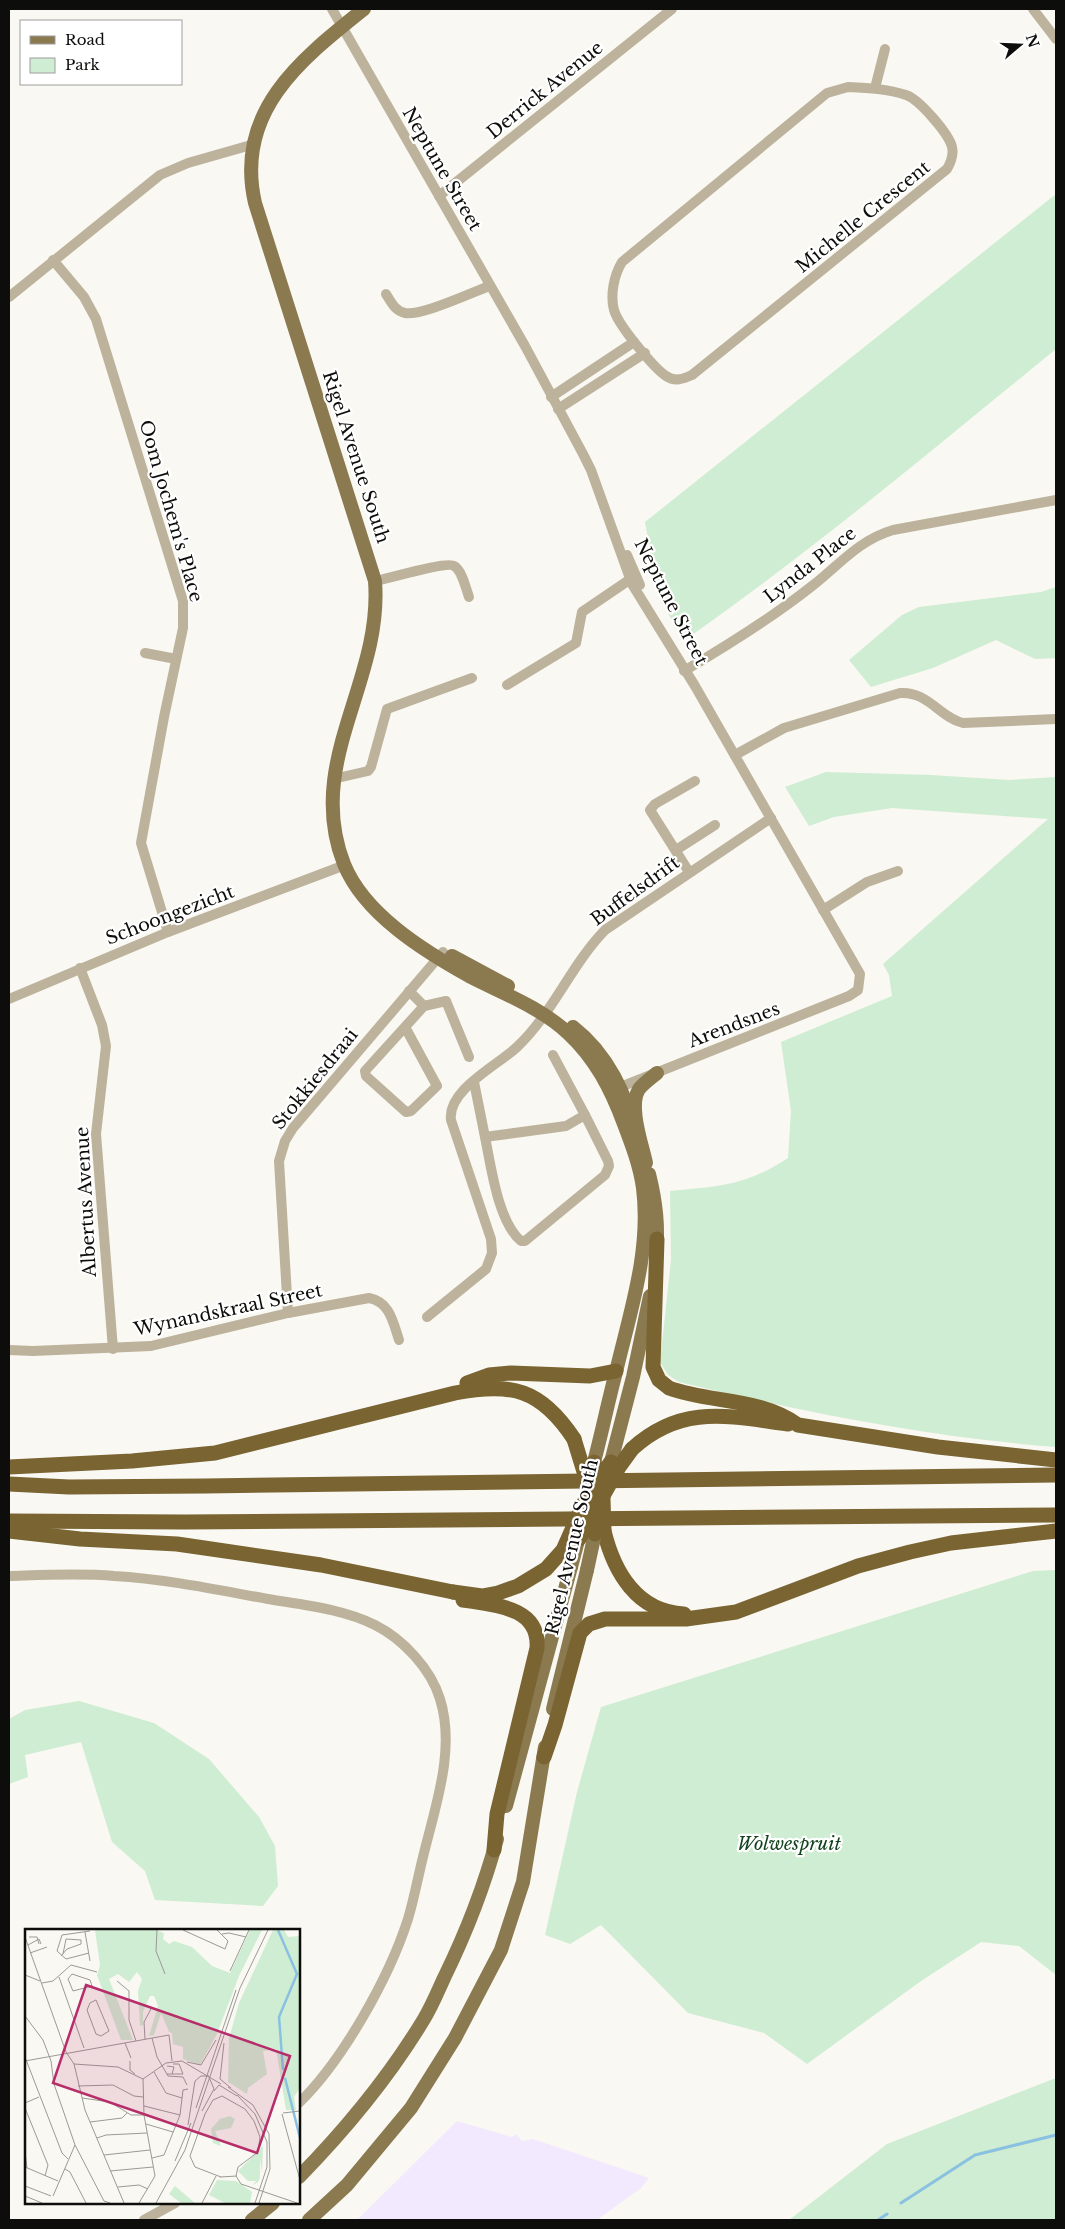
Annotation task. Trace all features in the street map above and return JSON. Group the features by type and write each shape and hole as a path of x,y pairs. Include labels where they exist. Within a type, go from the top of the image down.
{"highway":[{"path":"658,1239 652,1367 659,1380 678,1391 785,1415 798,1425"},
{"path":"351,1419 488,1375 580,1376 616,1371"},
{"path":"9,1467 142,1460 215,1453 455,1393 486,1387 503,1388 533,1398 550,1408 564,1423 574,1439 596,1496 600,1533"},
{"path":"9,1531 80,1539 177,1544 379,1576 453,1592 482,1596 518,1586 546,1569 566,1544 596,1496 632,1449 660,1428 700,1415 719,1415 798,1425 938,1447 1056,1460"},
{"path":"594,1462 599,1480"},
{"path":"579,1539 592,1516 599,1480 611,1462"},
{"path":"9,1484 69,1487 214,1486 1056,1475"},
{"path":"9,1521 184,1522 1056,1515"},
{"path":"592,1516 621,1577 635,1593 650,1604 666,1611 695,1614 730,1609 774,1598"},
{"path":"544,1757 555,1725 580,1633 596,1620 616,1618 656,1621 710,1617 736,1612 858,1566 910,1552 951,1543 1056,1530"},
{"path":"379,1576 460,1600 519,1613 529,1619 536,1630 537,1648 497,1814 494,1850"}],"main road":[{"name":"Rigel Avenue South","path":"364,9 342,26 283,82 261,118 252,145 250,173 255,203 375,581 372,638 333,779 332,815 345,865 358,889 374,909 422,949 440,955 546,1012 584,1035 598,1049 615,1088 637,1160 644,1211 640,1274 594,1462 596,1496"},
{"path":"646,1163 638,1128 635,1098 639,1090 657,1073"},
{"name":"Rigel Avenue South","path":"300,2176 325,2150 380,2085 425,2018 463,1939 489,1872 570,1567 579,1539 611,1462 647,1315 658,1239 655,1204 646,1163 629,1106 615,1088"},
{"name":"Rigel Avenue South","path":"310,2220 346,2185 412,2108 455,2038 498,1957 523,1882 558,1682 587,1570 600,1533"},
{"path":"252,2220 272,2204"}],"street":[{"name":"Neptune Street","path":"332,9 560,407 597,478 632,577 858,969 860,979"},
{"name":"Derrick Avenue","path":"439,196 672,9"},
{"path":"1033,9 1056,39"},
{"path":"874,88 885,48"},
{"name":"Michelle Crescent","path":"848,86 874,88 907,95 918,102 952,144 953,156 947,169 692,376 680,380 666,376 634,342 618,320 613,304 613,292 618,269 626,257 827,93 848,86"},
{"path":"9,297 160,175 188,163 252,145"},
{"name":"Oom Jochem's Place","path":"53,260 84,297 96,319 178,580 184,611 184,628 176,659 141,843 168,932"},
{"path":"386,294 394,307 405,313 421,311 490,286"},
{"path":"554,396 634,342"},
{"path":"560,407 644,353"},
{"name":"Lynda Place","path":"686,670 771,616 813,586 861,544 873,537 893,530 1056,500"},
{"path":"375,581 423,568 451,564 457,568 469,597"},
{"path":"507,685 576,643 582,612 632,577"},
{"path":"145,653 176,659"},
{"path":"333,779 368,771 371,767 387,709 472,678"},
{"path":"735,755 784,728 900,693 915,693 922,696 952,720 963,723 1056,719"},
{"path":"689,872 650,810 655,804 696,782"},
{"name":"Buffelsdrift","path":"427,1317 486,1269 492,1252 491,1239 450,1114 454,1099 519,1045 546,1012 590,945 605,930 771,818"},
{"path":"676,850 715,825"},
{"name":"Schoongezicht","path":"9,999 168,932 345,865"},
{"path":"823,910 867,882 898,871"},
{"name":"Stokkiesdraai","path":"288,1313 279,1161 281,1149 293,1128 440,955"},
{"name":"Albertus Avenue","path":"80,968 102,1025 106,1046 96,1134 113,1349"},
{"name":"Arendsnes","path":"615,1088 849,996 858,990 860,979"},
{"path":"409,991 424,1006"},
{"path":"406,1027 437,1086 411,1111 406,1112 366,1076 365,1071 424,1006 446,1001 469,1058"},
{"path":"474,1082 500,1203 514,1235 521,1241 525,1241 605,1175 609,1166 586,1115 553,1055"},
{"path":"485,1137 566,1126 586,1115"},
{"name":"Wynandskraal Street","path":"9,1350 113,1349 151,1346 288,1313 358,1299 376,1299 387,1308 399,1340"},
{"path":"9,1576 114,1576 212,1589 353,1616 391,1635 409,1651 434,1684 441,1700 445,1727 445,1757 408,1918 390,1964 363,2015 337,2055 309,2093 300,2102"},
{"path":"144,2220 173,2204"}],"shaded area":[{"path":"457,2121 512,2137 516,2134 522,2141 533,2139 649,2178 641,2188 597,2220 357,2220"}],"green space":[{"path":"1056,194 1056,349 831,531 739,601 692,635 686,636 669,615 663,600 645,522"},
{"path":"1056,587 1056,658 1035,659 996,640 933,668 871,687 849,660 902,615 919,607 1041,592"},
{"path":"826,772 931,775 1010,780 1056,777 1056,1447 1008,1443 913,1430 772,1403 679,1382 668,1375 660,1362 671,1260 670,1191 732,1183 758,1174 788,1158 791,1111 781,1042 892,996 889,975 883,964 1048,819 892,808 834,817 809,826 785,787"},
{"name":"Wolwespruit","path":"1056,1570 1056,1975 1019,1946 981,1942 921,1981 807,2064 764,2033 688,2013 601,1925 570,1944 545,1935 577,1792 601,1707 1033,1571"},
{"path":"79,1701 154,1723 209,1759 259,1817 275,1846 278,1886 263,1906 155,1900 145,1871 112,1842 81,1742 25,1755 28,1777 9,1784 9,1719 25,1710"},
{"path":"1056,2078 1056,2220 789,2220 887,2144"}],"waterway":[{"name":"Wolwespruit","path":"901,2203 975,2155 1056,2135"},
{"name":"Wolwespruit","path":"878,2220 887,2214"}]}
